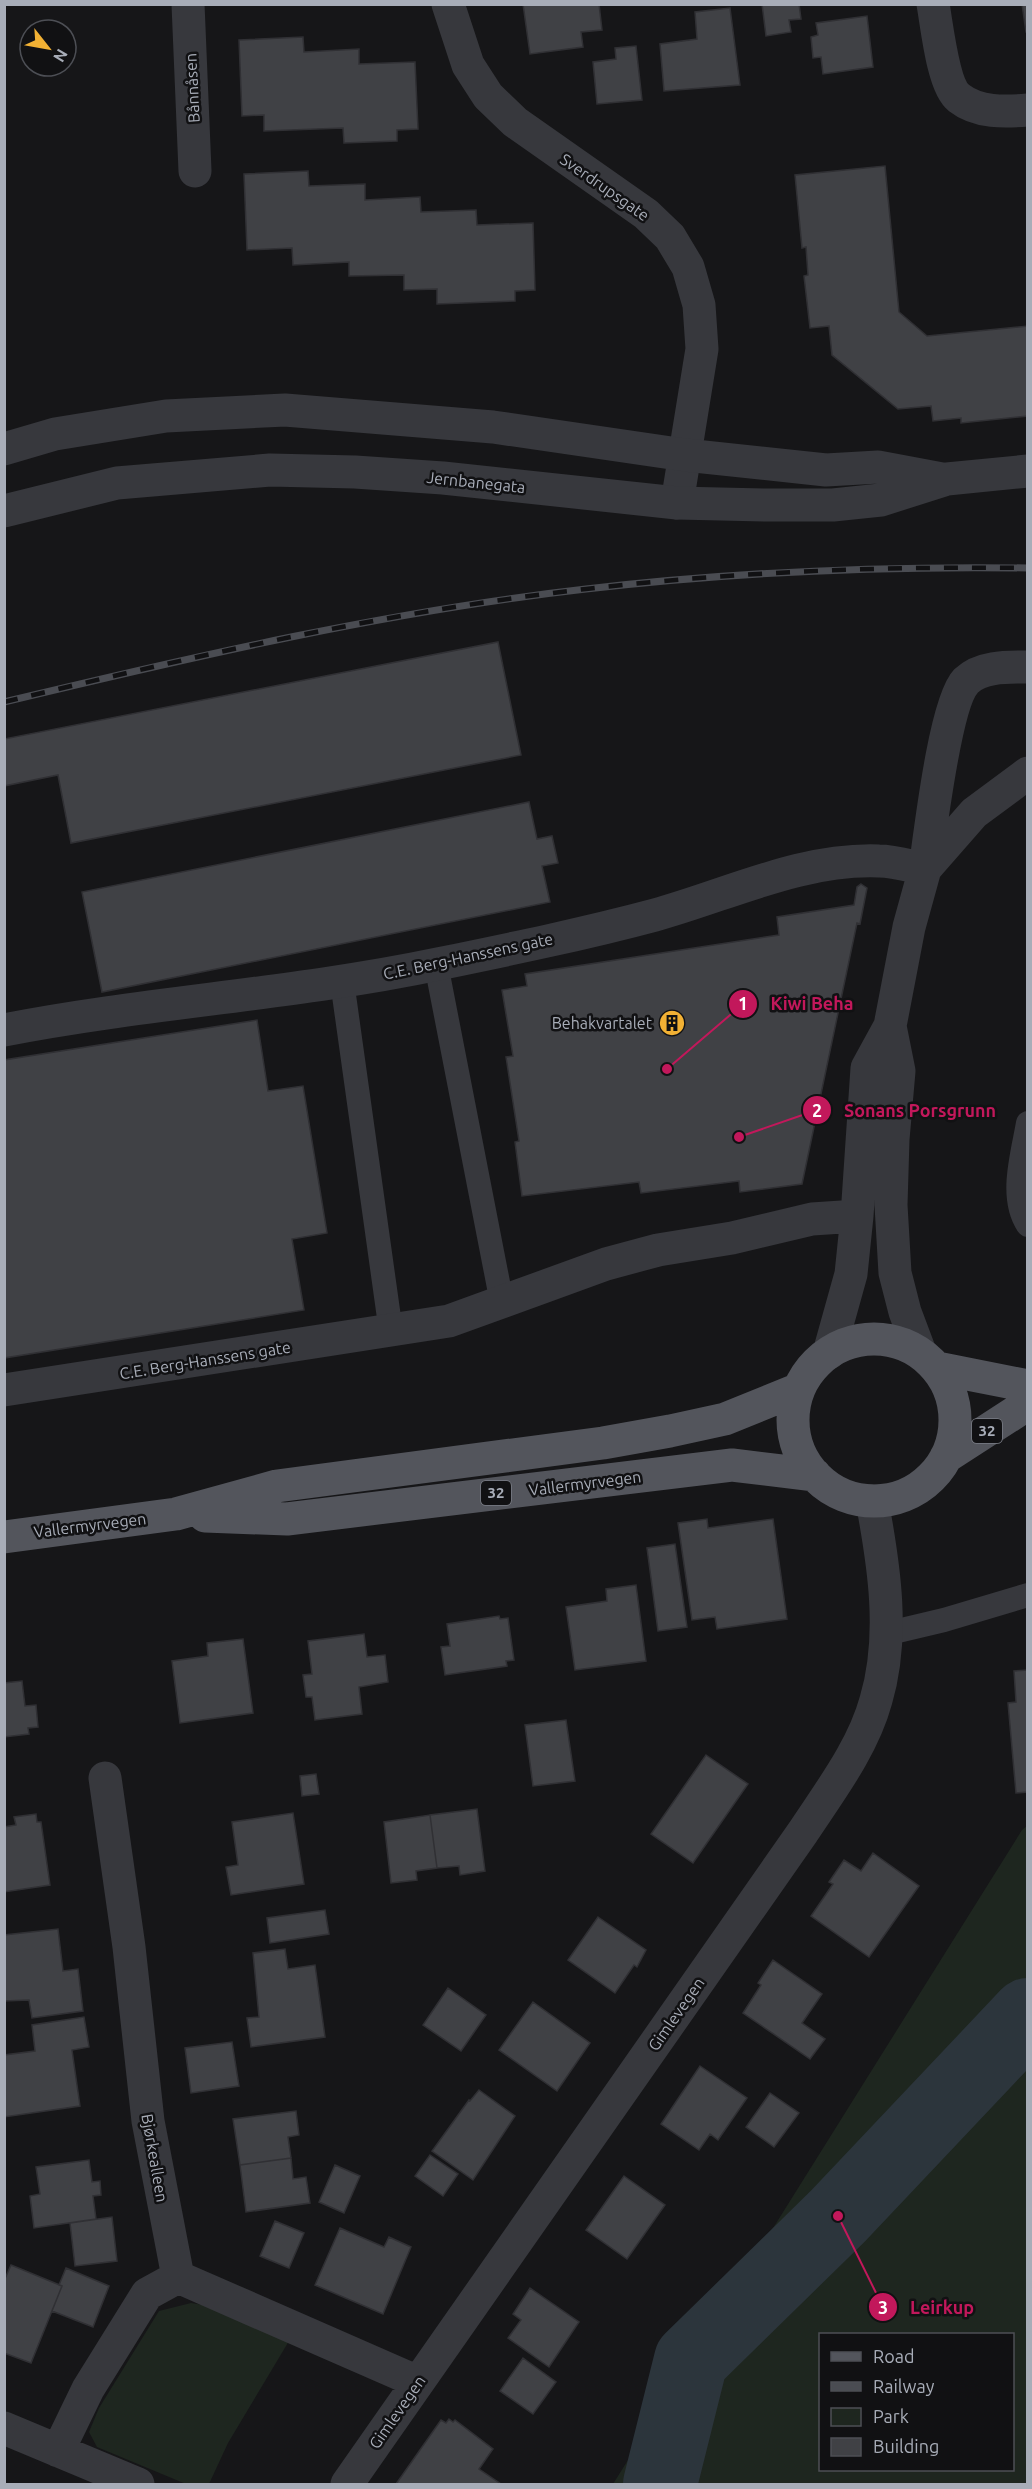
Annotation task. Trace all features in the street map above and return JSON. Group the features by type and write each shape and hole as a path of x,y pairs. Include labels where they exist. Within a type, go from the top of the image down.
{"main road":[{"name":"32","path":"928,1360 950,1389 955,1413 954,1436 946,1458 932,1476 914,1491 893,1498 872,1501 851,1498 831,1489 814,1475 802,1457 795,1437 793,1413 799,1389 811,1369 829,1353 850,1342 874,1338 898,1341 928,1360 1028,1386"},
{"name":"Vallermyrvegen","path":"4,1537 176,1514 277,1486 603,1443 670,1431 725,1419 799,1389"},
{"name":"32","path":"946,1458 1028,1404"},
{"name":"Vallermyrvegen","path":"176,1514 287,1519 732,1465 814,1475"}],"street":[{"name":"Bånnåsen","path":"188,4 195,171"},
{"name":"Sverdrupsgate","path":"448,4 468,65 488,96 531,135 646,214 670,237 688,267 699,305 702,350 677,503"},
{"path":"933,4 942,63 958,98 980,108 1008,112 1028,110"},
{"name":"Jernbanegata","path":"4,450 55,434 166,416 285,410 493,427 685,455 826,470 878,467 946,479"},
{"path":"4,437 55,434"},
{"name":"Jernbanegata","path":"4,511 117,483 270,470 355,472 443,478 677,503 833,505 881,500 946,479 1028,471"},
{"path":"829,1353 851,1274 867,1068 890,1026 909,927 925,869 934,800 955,704 965,682 978,673 1003,668 1028,667"},
{"path":"925,869 974,813 1028,773"},
{"name":"C.E. Berg-Hanssens gate","path":"4,1030 342,981 436,964 656,914 729,890 849,861 880,861 925,869"},
{"path":"890,1026 899,1071 893,1138 891,1205 895,1273 905,1311 928,1360"},
{"name":"C.E. Berg-Hanssens gate","path":"4,1390 391,1332 449,1321 606,1264 658,1250 732,1238 812,1219 857,1216"},
{"name":"Gimlevegen","path":"347,2484 832,1787 859,1740 876,1702 885,1662 883,1561 872,1501"},
{"name":"Bjørkealleen","path":"105,1778 129,1947 131,1982 148,2121 178,2277"},
{"path":"58,2451 88,2389 147,2294 178,2277 418,2382"},
{"path":"4,2428 138,2484"}],"lane":[{"path":"436,964 502,1303"},
{"path":"342,981 391,1332"},
{"path":"1028,1123 1018,1191 1023,1218 1028,1225"},
{"path":"885,1634 944,1620 1028,1595"}],"green space":[{"path":"1027,1826 1027,2484 613,2484 1022,1830"},
{"path":"191,2303 222,2308 289,2341 228,2443 209,2484 186,2484 97,2447 89,2432 99,2408 159,2311"}],"building":[{"path":"523,4 599,4 602,30 581,32 583,47 530,54"},
{"path":"762,4 799,4 801,19 789,20 791,32 766,36"},
{"path":"1022,4 1028,4 1028,32 1026,32"},
{"path":"730,8 740,85 664,91 660,44 697,39 695,12"},
{"path":"867,16 873,67 823,74 821,57 813,58 811,37 818,35 816,23"},
{"path":"303,37 304,52 359,49 359,64 415,62 418,129 397,130 397,141 344,143 343,128 264,131 264,115 242,116 239,40"},
{"path":"636,46 642,100 597,104 593,62 616,59 615,48"},
{"path":"885,166 899,312 927,336 1028,326 1028,416 961,423 961,418 933,421 931,406 898,409 832,355 829,326 810,328 804,276 808,275 806,247 802,248 795,175"},
{"path":"308,171 309,186 365,184 365,200 420,197 421,212 476,210 477,225 533,223 535,290 515,291 515,301 437,304 437,289 404,290 404,275 349,276 349,262 293,265 292,248 247,250 244,174"},
{"path":"498,642 521,755 71,843 58,775 4,786 4,739"},
{"path":"529,802 537,839 552,836 558,863 542,866 550,902 102,992 82,892"},
{"name":"Behakvartalet","path":"861,884 867,888 860,924 857,923 802,1184 740,1192 739,1181 641,1193 639,1182 522,1196 515,1142 519,1141 506,1057 513,1056 502,990 527,986 525,974 779,935 777,917 854,905 857,887"},
{"path":"257,1020 268,1091 303,1086 327,1233 292,1239 304,1310 4,1358 4,1060"},
{"path":"707,1519 708,1528 773,1519 787,1619 717,1629 715,1617 692,1620 678,1523"},
{"path":"675,1544 687,1627 658,1631 647,1548"},
{"path":"636,1585 646,1661 575,1670 566,1607 607,1601 606,1589"},
{"path":"499,1616 500,1619 508,1618 514,1660 506,1661 507,1666 445,1675 441,1647 450,1646 447,1624"},
{"path":"364,1634 367,1657 385,1655 388,1682 359,1687 362,1714 315,1720 312,1697 306,1697 303,1675 312,1674 308,1641"},
{"path":"243,1639 253,1713 180,1723 172,1661 208,1656 207,1643"},
{"path":"1028,1670 1028,1792 1016,1793 1008,1703 1016,1702 1014,1671"},
{"path":"22,1681 25,1706 36,1705 38,1727 28,1728 29,1734 4,1737 4,1683"},
{"path":"566,1720 575,1781 533,1786 525,1725"},
{"path":"706,1755 748,1784 693,1863 651,1834"},
{"path":"316,1774 319,1794 302,1796 300,1776"},
{"path":"477,1809 485,1871 460,1875 459,1866 437,1868 430,1815"},
{"path":"293,1813 304,1884 231,1895 226,1867 238,1865 232,1822"},
{"path":"36,1814 37,1822 41,1822 50,1885 4,1892 4,1827 16,1825 14,1817"},
{"path":"430,1815 437,1868 416,1871 417,1880 391,1883 384,1822"},
{"path":"873,1853 919,1886 869,1957 811,1916 833,1884 829,1882 844,1860 861,1871"},
{"path":"325,1910 329,1934 270,1943 267,1918"},
{"path":"598,1917 646,1950 637,1967 634,1965 615,1993 568,1960"},
{"path":"58,1929 63,1971 78,1969 83,2011 32,2018 29,2000 4,2001 4,1935"},
{"path":"285,1949 288,1969 315,1965 325,2037 251,2047 247,2018 259,2017 253,1953"},
{"path":"773,1960 822,1994 802,2023 825,2039 810,2059 743,2013 761,1985 758,1983"},
{"path":"448,1988 486,2015 461,2051 423,2025"},
{"path":"533,2002 590,2043 557,2091 499,2050"},
{"path":"84,2017 89,2047 72,2050 80,2106 4,2117 4,2055 35,2051 32,2025"},
{"path":"232,2042 239,2086 191,2093 185,2048"},
{"path":"700,2066 747,2098 718,2140 710,2134 699,2150 661,2124"},
{"path":"479,2090 515,2116 473,2180 432,2151 469,2100"},
{"path":"770,2093 799,2113 774,2147 746,2127"},
{"path":"296,2111 299,2135 288,2137 291,2158 240,2165 233,2119"},
{"path":"430,2155 458,2174 443,2196 415,2176"},
{"path":"291,2158 293,2179 306,2177 310,2203 246,2212 240,2165"},
{"path":"89,2160 92,2182 100,2181 101,2195 93,2196 96,2219 34,2228 30,2196 40,2194 36,2167"},
{"path":"335,2165 360,2176 344,2213 319,2202"},
{"path":"624,2176 665,2205 627,2259 586,2230"},
{"path":"112,2217 117,2261 75,2266 70,2223"},
{"path":"275,2221 304,2233 289,2268 260,2256"},
{"path":"340,2228 384,2247 389,2237 411,2247 383,2314 315,2285"},
{"path":"11,2265 62,2286 31,2363 4,2353 4,2281"},
{"path":"66,2268 109,2286 93,2327 52,2311"},
{"path":"530,2288 579,2322 549,2367 508,2338 521,2320 513,2314"},
{"path":"523,2358 556,2382 533,2414 500,2391"},
{"path":"449,2419 453,2422 455,2420 493,2449 479,2469 501,2484 396,2484 441,2420 446,2423"}],"waterway":[{"path":"660,2484 691,2360 838,2216 1028,2015"}],"railway":[{"path":"4,702 294,636 439,609 513,598 641,583 751,574 862,569 1028,568"}],"place":[{"name":"Behakvartalet","path":"672,1023"},
{"name":"Kiwi Beha","path":"667,1069"},
{"name":"Sonans Porsgrunn","path":"739,1137"},
{"name":"Leirkup","path":"838,2216"}]}
